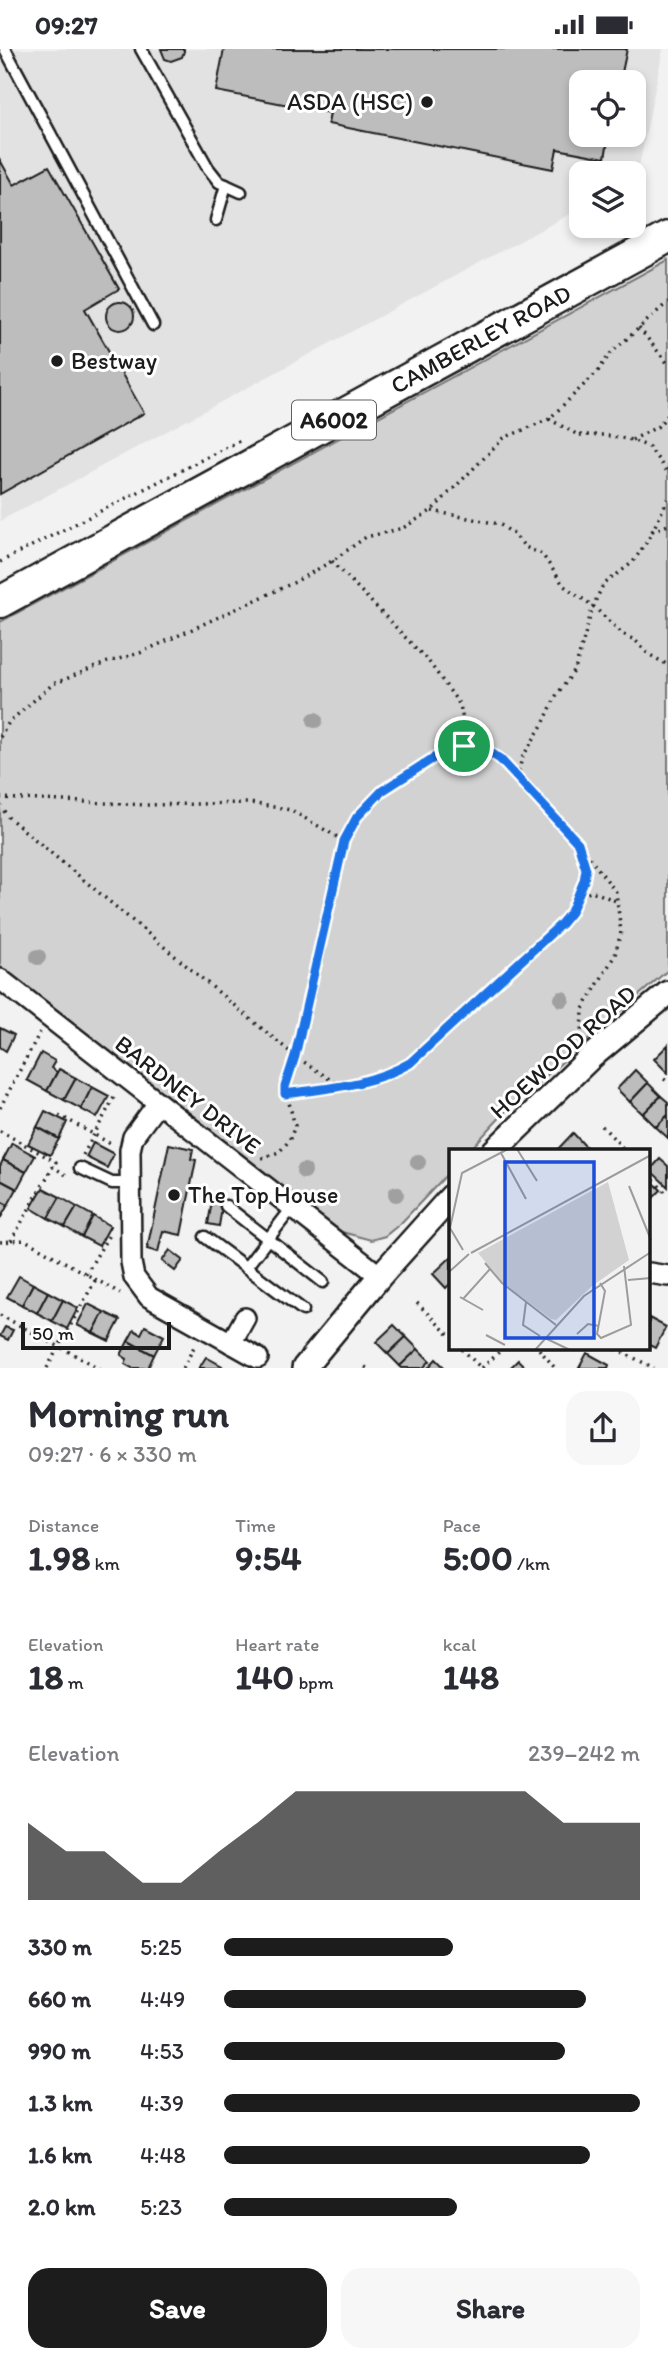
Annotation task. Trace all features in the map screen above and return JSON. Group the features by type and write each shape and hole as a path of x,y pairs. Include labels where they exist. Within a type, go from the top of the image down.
{"main road":[{"name":"CAMBERLEY ROAD","path":"0,602 668,237"}],"street":[{"name":"BARDNEY DRIVE","path":"0,979 380,1276"},
{"name":"HOEWOOD ROAD","path":"496,1149 590,1058 668,993"},
{"path":"158,1103 133,1137 130,1150 131,1262 134,1277 149,1297 258,1358"},
{"path":"304,1368 380,1276 449,1199"},
{"path":"650,1273 668,1276"},
{"path":"231,1343 245,1318"}],"lane":[{"path":"5,49 153,325"},
{"path":"141,49 208,168 219,181 241,192"},
{"path":"215,221 226,185"},
{"path":"80,1168 112,1182 130,1182"},
{"path":"226,1206 323,1282"},
{"path":"247,1266 292,1208"},
{"path":"205,1237 303,1310"}],"path":[{"path":"0,737 9,722 54,684 108,662 140,653 295,582 366,537 403,528 431,511 504,438 549,419 598,371 610,354 668,302"},
{"path":"639,328 668,364"},
{"path":"632,440 657,427 668,415"},
{"path":"549,419 578,435 604,435 632,440 649,447 668,473"},
{"path":"517,778 522,758 556,696 575,670 593,606 603,585 633,562 668,499"},
{"path":"431,511 499,524 514,534 525,547 542,554 564,586 593,606 648,654 668,665"},
{"path":"652,531 668,525"},
{"path":"332,561 429,662 460,705 464,746"},
{"path":"244,1170 253,1158 265,1158 279,1152 289,1141 295,1126 285,1087 295,1056 344,841 357,817 382,791 443,752 464,746 488,751 500,759 578,843 616,892 621,932 615,955 583,1009 582,1047"},
{"path":"0,798 146,805 250,803 291,810 344,841"},
{"path":"0,805 8,817 295,1056 340,1086"},
{"path":"285,1094 372,1080 392,1074 410,1063 571,912 580,896 586,869 578,843"},
{"path":"580,896 592,891 618,902"},
{"path":"0,1108 49,1017"},
{"path":"83,1156 125,1076"},
{"path":"59,1115 120,1148 130,1150"},
{"path":"602,1126 624,1149"},
{"path":"0,1131 56,1162 11,1241"},
{"path":"53,1167 71,1177"},
{"path":"650,1176 668,1195"},
{"path":"86,1273 110,1233 130,1209"},
{"path":"0,1243 25,1240 96,1279 47,1368"},
{"path":"417,1303 449,1336"},
{"path":"0,1315 99,1368"},
{"path":"183,1368 205,1328"},
{"path":"464,1351 481,1368 500,1351"},
{"path":"541,1351 555,1368"},
{"path":"620,1351 654,1368"}],"shaded area":[{"path":"0,49 663,49 646,133 646,70 569,70 569,147 643,147 640,161 569,161 569,214 0,521"},
{"path":"668,260 668,970 506,1111 471,1149 449,1149 449,1172 401,1223 385,1236 371,1240 342,1232 203,1127 0,966 0,622"}],"building":[{"path":"161,49 184,51 182,57 171,61 165,59"},
{"name":"ASDA (HSC)","path":"224,49 627,49 623,70 569,70 569,147 607,147 605,158 557,149 553,169 328,124 330,113 216,91"},
{"name":"Bestway","path":"0,160 14,185 49,166 119,289 85,309 144,413 0,494"},
{"path":"120,302 130,306 134,316 130,326 120,330 110,326 106,316 110,306"},
{"path":"0,1028 14,1035 6,1051 0,1047"},
{"path":"668,1045 668,1073 654,1059"},
{"path":"41,1053 55,1061 51,1068 57,1072 47,1091 27,1080"},
{"path":"59,1069 76,1078 64,1100 47,1091"},
{"path":"635,1070 648,1083 630,1102 617,1089"},
{"path":"76,1078 92,1087 81,1109 64,1100"},
{"path":"648,1083 661,1096 643,1114 630,1102"},
{"path":"92,1087 109,1096 97,1118 81,1109"},
{"path":"661,1096 668,1102 668,1115 656,1127 643,1114"},
{"path":"45,1111 67,1122 59,1139 37,1127"},
{"path":"668,1115 668,1138 656,1127"},
{"path":"37,1127 59,1139 50,1155 28,1144"},
{"path":"573,1133 586,1147 584,1149 558,1149"},
{"path":"12,1143 35,1156 26,1172 3,1160"},
{"path":"93,1143 114,1154 107,1168 86,1157"},
{"name":"The Top House","path":"169,1144 193,1149 191,1159 196,1160 181,1235 163,1231 158,1252 147,1249"},
{"path":"660,1159 668,1166 668,1187 650,1170"},
{"path":"3,1160 26,1172 17,1189 0,1180"},
{"path":"650,1179 661,1190 650,1201"},
{"path":"0,1180 17,1189 8,1205 0,1201"},
{"path":"43,1188 60,1197 48,1218 31,1208"},
{"path":"60,1197 77,1207 65,1227 48,1218"},
{"path":"0,1201 8,1205 0,1219"},
{"path":"212,1201 223,1202 219,1226 208,1224"},
{"path":"77,1207 93,1216 82,1237 65,1227"},
{"path":"93,1216 110,1226 99,1246 82,1237"},
{"path":"170,1250 183,1260 175,1271 162,1261"},
{"path":"449,1259 449,1285 446,1288 433,1274"},
{"path":"19,1276 33,1284 22,1305 7,1297"},
{"path":"33,1284 48,1292 37,1313 22,1305"},
{"path":"48,1292 63,1300 52,1321 37,1313"},
{"path":"63,1300 78,1308 67,1329 52,1321"},
{"path":"88,1304 104,1312 93,1333 77,1325"},
{"path":"104,1312 120,1320 109,1341 93,1333"},
{"path":"650,1319 666,1327 655,1348 650,1346"},
{"path":"394,1325 406,1337 388,1354 376,1342"},
{"path":"145,1326 164,1336 154,1355 128,1341 134,1330 141,1334"},
{"path":"5,1327 13,1330 8,1340 0,1336"},
{"path":"406,1337 418,1349 400,1366 388,1354"},
{"path":"128,1341 154,1355 148,1368 132,1368 125,1364 127,1359 121,1355"},
{"path":"418,1349 430,1361 423,1368 402,1368 400,1366"},
{"path":"587,1353 609,1365 608,1368 579,1368"},
{"path":"206,1357 222,1366 221,1368 199,1368"},
{"path":"436,1359 445,1368 428,1368"},
{"path":"518,1360 526,1368 510,1368"}],"place":[{"name":"ASDA (HSC)","path":"427,102"},
{"name":"Bestway","path":"57,361"},
{"name":"The Top House","path":"174,1195"}],"route":[{"path":"464,746 488,751 500,759 578,843 586,869 580,896 561,924 410,1063 392,1074 372,1080 285,1094 344,841 357,817 382,791 443,752 464,746"}]}
